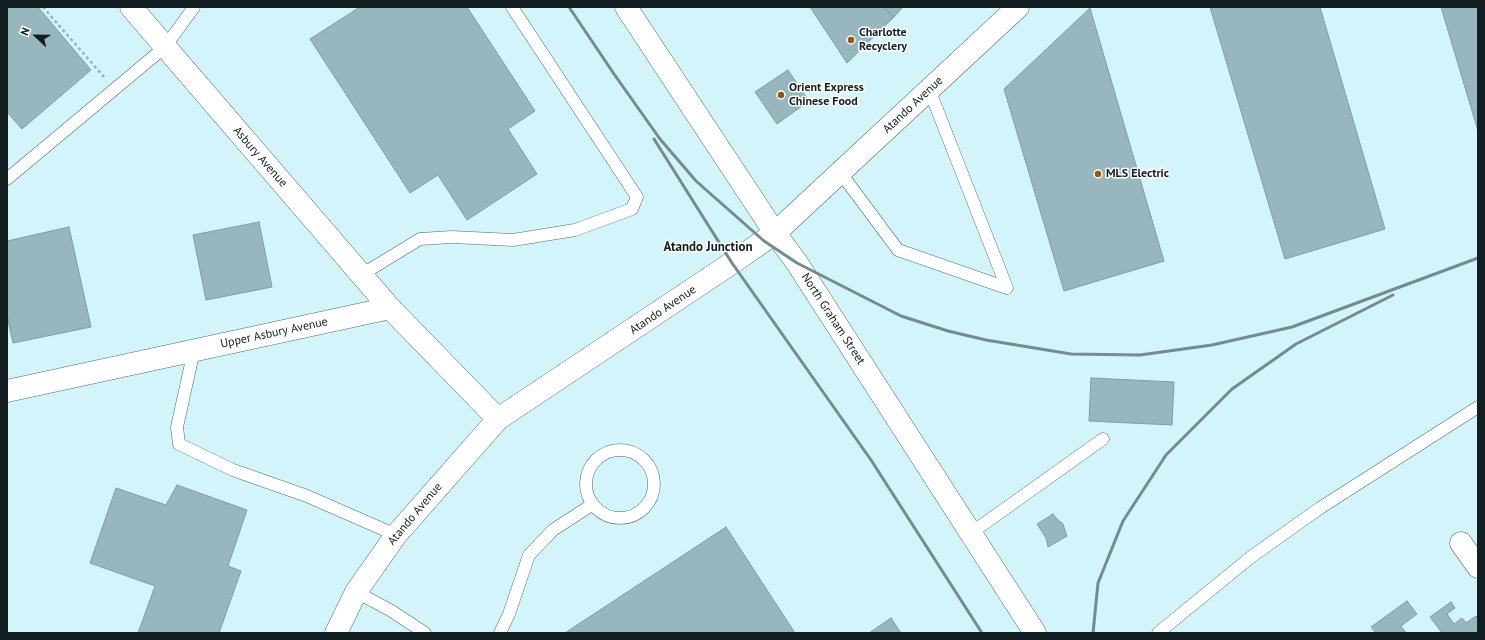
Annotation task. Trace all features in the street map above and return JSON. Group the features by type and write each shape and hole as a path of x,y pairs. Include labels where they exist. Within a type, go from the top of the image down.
{"main road":[{"name":"Asbury Avenue","path":"131,7 390,308"},
{"name":"North Graham Street","path":"626,7 775,233 797,263 1035,633"},
{"name":"Atando Avenue","path":"336,633 356,592 396,535 498,419 775,233 1018,7"},
{"path":"390,308 498,419"},
{"name":"Upper Asbury Avenue","path":"7,391 390,308"},
{"path":"1461,544 1478,567"}],"lane":[{"path":"7,179 165,47 194,7"},
{"path":"361,275 420,239 452,237 513,240 575,230 632,208 637,197 512,7"},
{"path":"840,172 898,250 1007,288 929,90"},
{"path":"194,350 177,427 179,444 233,470 307,496 396,535"},
{"path":"1158,633 1251,557 1320,508 1478,407"},
{"path":"971,533 1103,440"},
{"path":"617,450 629,451 639,455 648,463 653,473 653,494 648,504 640,512 619,518 608,516 593,504 587,491 587,480 590,468 597,459 606,453 617,450"},
{"path":"500,633 509,614 529,555 553,530 593,504"},
{"path":"356,592 390,610 425,633"}],"path":[{"path":"43,7 114,89"}],"building":[{"path":"7,7 38,7 91,70 22,129 7,112"},
{"path":"360,7 467,7 535,111 508,129 537,174 467,220 438,175 410,193 310,39"},
{"name":"Charlotte Recyclery","path":"810,7 883,7 894,17 847,63"},
{"path":"883,7 903,7 894,17"},
{"path":"1210,7 1320,7 1385,229 1285,259"},
{"path":"1441,7 1478,7 1478,131"},
{"path":"1090,8 1164,261 1064,291 1004,89"},
{"name":"Orient Express Chinese Food","path":"788,70 809,101 777,124 755,92"},
{"path":"259,222 272,287 206,300 193,235"},
{"path":"69,227 91,327 13,343 7,316 7,241"},
{"path":"1091,378 1174,382 1172,425 1089,421"},
{"path":"177,485 247,510 228,566 241,571 219,633 138,633 155,586 90,563 116,488 166,505"},
{"path":"1053,514 1063,524 1067,536 1048,547 1046,538 1037,524"},
{"path":"726,527 795,633 565,633"},
{"path":"1407,601 1417,614 1401,626 1406,633 1376,633 1371,627"},
{"path":"1451,602 1455,608 1447,614 1454,624 1462,618 1466,623 1476,616 1478,619 1478,633 1442,633 1430,617"},
{"path":"891,618 901,633 869,633"}],"railway":[{"path":"569,7 660,139 696,181 764,241 797,263 901,316 948,331 986,340 1071,354 1140,355 1212,345 1292,327 1478,258"},
{"path":"654,139 732,263 871,460 982,633"},
{"path":"1093,633 1098,583 1123,521 1166,455 1232,389 1296,344 1393,295"}],"place":[{"name":"Charlotte Recyclery","path":"851,40"},
{"name":"Orient Express Chinese Food","path":"781,95"},
{"name":"MLS Electric","path":"1098,174"}],"district":[{"name":"Atando Junction","path":"708,247"}]}
